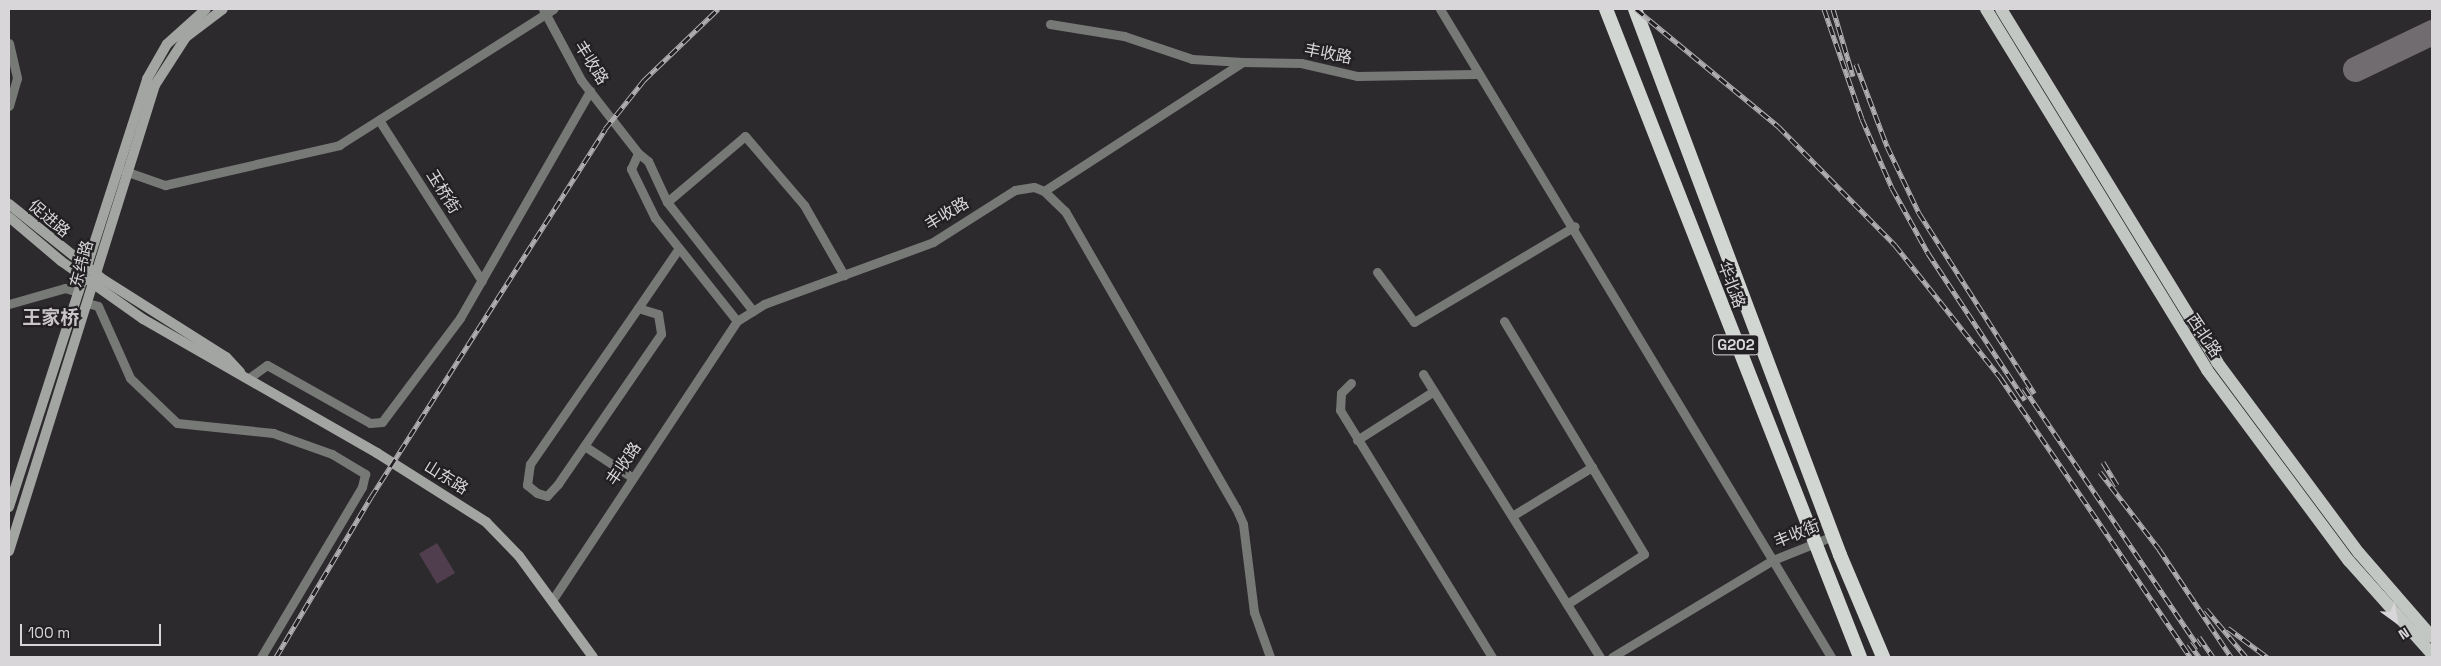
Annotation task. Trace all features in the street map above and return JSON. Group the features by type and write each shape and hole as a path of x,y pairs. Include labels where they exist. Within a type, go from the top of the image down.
{"highway":[{"name":"华北路","path":"1606,9 1813,543 1860,657"},
{"name":"华北路","path":"1635,9 1833,536 1883,657"}],"main road":[{"name":"东纬路","path":"9,551 87,303 122,170 156,61 181,28 206,9"},
{"name":"东纬路","path":"9,507 84,272 122,170 165,66 186,36 223,9"},
{"name":"西北路","path":"1986,9 2207,370 2349,561 2432,654"},
{"name":"西北路","path":"2001,9 2217,362 2359,554 2432,637"},
{"name":"促进路","path":"9,204 84,272"},
{"name":"促进路","path":"9,217 84,272"},
{"name":"山东路","path":"84,272 174,337 245,376 486,522 553,599 592,657"}],"street":[{"path":"1440,9 1476,74 1575,226 1831,657"},
{"path":"122,170 164,185 339,145 548,11"},
{"name":"丰收路","path":"548,11 590,91 638,153 648,161 667,202 753,311"},
{"name":"丰收路","path":"1050,24 1124,36 1192,59 1301,63 1357,76 1476,74"},
{"path":"9,43 17,78 9,106"},
{"path":"1243,62 1044,191 1065,211 1236,508 1243,524 1254,612 1270,657"},
{"path":"245,376 267,365 370,423 382,422 401,403 482,281 590,91"},
{"name":"玉桥街","path":"379,120 482,281"},
{"path":"667,202 745,136 804,205 844,275"},
{"path":"638,153 631,169 677,251 737,321"},
{"name":"丰收路","path":"553,599 737,321 753,311 933,242 1015,190 1034,187 1044,191"},
{"path":"1377,272 1414,322 1575,226"},
{"path":"638,308 658,314 661,334 586,447 547,496 527,485 530,464 677,251"},
{"path":"9,304 65,288 78,292"},
{"path":"87,303 98,306 130,378 177,423 273,433 332,454 365,474 362,487 260,657"},
{"path":"1504,322 1644,554 1567,604"},
{"path":"1423,374 1600,657"},
{"path":"1351,383 1341,393 1340,410 1492,657"},
{"path":"1357,440 1434,392"},
{"path":"586,447 633,478"},
{"path":"1512,516 1592,467"},
{"name":"丰收街","path":"1612,657 1773,560 1833,536"}],"shaded area":[{"path":"437,543 455,573 437,584 419,554"}],"taxiway":[{"path":"2355,69 2432,32"}],"railway":[{"path":"276,657 371,497 605,129 644,80 718,9"},
{"path":"1636,9 1778,126 1895,245 2000,377 2190,657"},
{"path":"1824,9 1862,119 1892,188 1928,253 2025,400"},
{"path":"1833,9 1853,76"},
{"path":"1856,64 1887,146 1919,213 2034,393"},
{"path":"2024,388 2199,647"},
{"path":"2103,462 2117,485"},
{"path":"2100,472 2159,549 2231,657"},
{"path":"2206,609 2246,657"},
{"path":"2228,628 2267,657"},
{"path":"2199,637 2213,657"},
{"path":"2189,643 2199,657"}],"district":[{"name":"王家桥","path":"51,318"}]}
